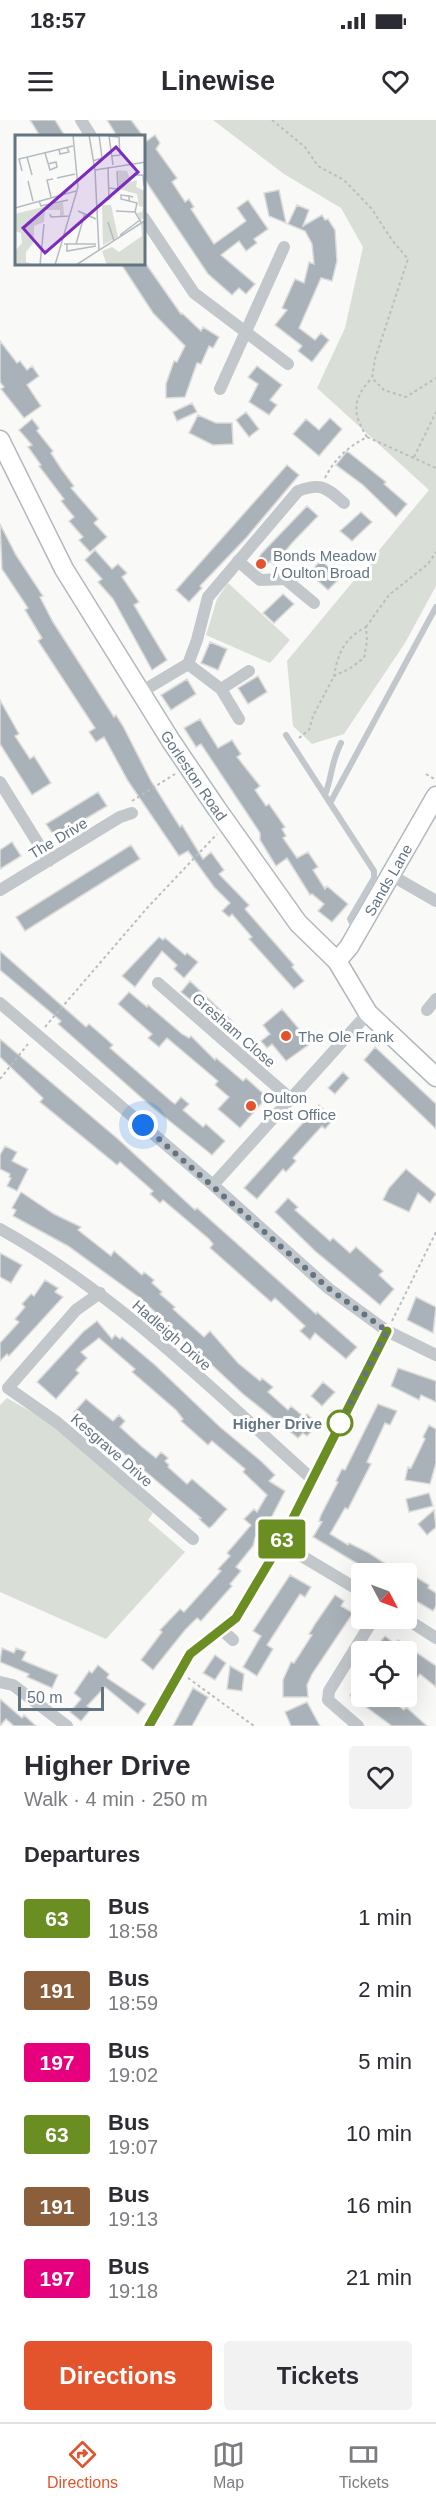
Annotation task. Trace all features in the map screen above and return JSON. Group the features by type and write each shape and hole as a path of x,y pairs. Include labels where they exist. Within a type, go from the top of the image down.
{"main road":[{"name":"Gorleston Road","path":"0,440 64,569 228,825 298,923 337,961 368,1013 436,1077"},
{"name":"Sands Lane","path":"337,961 357,932 436,793"}],"street":[{"path":"81,120 90,135"},
{"path":"146,221 194,292 248,331 288,364"},
{"path":"220,389 284,248"},
{"path":"141,692 188,664 208,597 298,490 312,485 321,486 344,503"},
{"path":"238,561 260,580 285,579 314,603"},
{"path":"188,664 221,689 239,719"},
{"path":"221,689 249,671"},
{"path":"0,782 49,861"},
{"name":"The Drive","path":"0,890 120,817 132,813"},
{"path":"388,874 436,901"},
{"name":"Gresham Close","path":"158,983 291,1099"},
{"path":"427,1010 436,999"},
{"path":"0,1003 213,1185 328,1288 387,1331 436,1355"},
{"path":"213,1185 368,1013"},
{"name":"Hadleigh Drive","path":"0,1229 35,1248 100,1293 312,1479"},
{"name":"Kesgrave Drive","path":"100,1293 76,1310 5,1393 58,1423 193,1539"},
{"path":"149,1726 178,1671 190,1654 236,1618 280,1544 387,1331"},
{"path":"280,1544 351,1586"},
{"path":"417,1626 436,1638"},
{"path":"358,1726 334,1708 328,1700 329,1691 367,1629"},
{"path":"222,1630 233,1640"},
{"path":"0,1682 13,1685 67,1726"}],"lane":[{"path":"330,803 436,607"},
{"path":"286,735 374,871 374,878 350,919 357,932"},
{"path":"325,795 330,783 330,769 341,743"}],"path":[{"path":"272,120 305,147 318,166 344,180 371,208 408,259 375,359 372,378 359,393 356,420 367,437 436,468"},
{"path":"372,378 384,390 406,398 436,378"},
{"path":"414,457 436,412"},
{"path":"321,486 332,464 351,445 367,437"},
{"path":"291,744 309,730 313,716 334,676 337,659 345,641 366,627 389,595 428,564 436,552"},
{"path":"334,676 364,658 367,642 366,627"},
{"path":"132,813 130,803 188,765"},
{"path":"426,774 436,793"},
{"path":"0,1079 171,882 228,825"},
{"path":"387,1331 436,1232"},
{"path":"178,1671 254,1726"}],"shaded area":[{"path":"213,120 436,120 436,586 405,643 344,734 312,744 293,726 287,661 429,490 317,388 345,328 363,247 341,208 284,174"},
{"path":"228,583 290,640 270,663 206,635 217,599"},
{"path":"7,1398 54,1425 153,1513 148,1520 185,1552 106,1639 0,1592 0,1405"}],"building":[{"path":"30,120 55,120 64,135 39,135"},
{"path":"107,120 131,120 142,135 116,135"},
{"path":"155,135 160,143 156,149 177,178 172,182 185,202 189,199 194,207 191,209 214,244 246,221 237,208 248,200 268,229 254,239 257,243 246,251 239,241 221,255 255,284 246,294 239,288 232,295 208,274 149,186 146,181 146,142"},
{"path":"279,190 286,223 269,216 264,193"},
{"path":"297,205 309,210 303,226 322,215 325,220 328,219 335,230 337,261 332,281 321,278 299,328 315,340 321,333 329,340 312,362 298,351 302,346 275,325 287,310 282,308 295,279 304,283 309,262 314,264 312,244 305,231 288,224"},
{"path":"146,264 181,314 201,331 203,327 219,337 213,348 209,346 201,364 197,363 185,397 166,398 166,384 174,361 177,362 185,346 153,313 122,266 146,266"},
{"path":"0,341 17,363 20,361 27,370 32,366 39,376 27,385 41,406 24,418 1,389 4,387 0,382"},
{"path":"257,366 282,385 270,400 277,405 269,415 249,402 258,384 248,377"},
{"path":"192,403 197,412 177,421 173,412"},
{"path":"246,412 259,429 249,437 236,420"},
{"path":"198,415 216,423 232,423 233,444 213,445 189,433"},
{"path":"330,418 342,429 319,456 293,434 306,419 319,430"},
{"path":"32,419 39,428 37,431 53,451 51,453 74,486 71,488 98,519 94,523 107,537 90,552 79,540 83,537 69,521 74,517 61,501 64,499 39,466 41,465 28,447 32,445 19,430"},
{"path":"347,451 386,482 384,484 407,504 396,517 363,485 336,465"},
{"path":"287,465 299,475 246,538 200,586 202,588 189,602 176,590"},
{"path":"307,506 318,516 274,565 270,561 262,571 255,565 261,554"},
{"path":"361,512 372,522 352,541 340,531"},
{"path":"0,524 16,555 43,596 40,597 53,622 114,717 116,715 123,726 151,781 180,827 182,825 203,859 211,852 224,870 219,874 249,905 245,909 294,965 292,967 304,981 294,989 249,939 252,937 232,914 229,917 222,911 230,903 214,887 188,851 179,856 128,781 104,737 96,742 89,732 95,728 38,641 42,638 25,610 28,608 2,569"},
{"path":"95,550 112,569 118,564 127,573 122,577 139,602 134,605 167,660 152,670 113,599 98,582 102,579 85,560"},
{"path":"321,560 340,578 328,590 309,573"},
{"path":"283,594 294,604 274,623 263,613"},
{"path":"210,642 227,649 218,670 201,663"},
{"path":"258,676 267,692 248,704 238,688"},
{"path":"187,679 196,694 171,710 161,695"},
{"path":"0,700 19,734 15,736 30,759 34,756 51,783 32,795 0,744"},
{"path":"200,719 218,748 232,740 241,754 237,757 260,786 255,790 266,806 269,804 285,827 282,829 286,836 283,838 297,858 308,852 318,867 313,870 325,889 327,886 348,904 332,922 318,911 324,904 312,894 310,895 287,858 276,866 260,840 260,833 201,744 196,747 184,728"},
{"path":"98,792 107,806 55,837 46,824"},
{"path":"12,842 21,856 0,869 0,850"},
{"path":"131,845 140,859 25,931 16,917"},
{"path":"159,937 163,940 165,938 185,955 187,953 198,962 184,978 174,969 177,965 162,951 135,987 122,976"},
{"path":"0,951 86,1027 89,1024 103,1036 113,1045 110,1048 171,1101 175,1104 181,1097 189,1104 183,1110 203,1127 206,1124 225,1141 212,1155 152,1107 58,1024 61,1021 0,970"},
{"path":"190,981 233,1022 226,1030 181,992"},
{"path":"129,992 182,1034 189,1038 191,1036 215,1060 216,1058 243,1081 246,1078 267,1097 240,1128 218,1109 229,1097 215,1085 218,1081 167,1038 159,1047 148,1038 152,1034 118,1004"},
{"name":"The Ole Frank","path":"282,1009 311,1043 286,1061 272,1044 267,1048 261,1041 270,1034 263,1025"},
{"path":"0,1039 118,1139 195,1210 197,1208 316,1314 317,1312 357,1347 346,1359 315,1333 310,1340 300,1331 305,1326 275,1298 271,1302 210,1248 213,1244 209,1239 163,1200 160,1203 150,1194 153,1191 120,1162 117,1165 40,1102 43,1098 0,1057"},
{"path":"375,1047 436,1104 436,1129 364,1060"},
{"path":"343,1072 349,1078 335,1094 328,1088"},
{"path":"319,1105 334,1119 325,1129 322,1126 293,1158 296,1161 286,1172 283,1169 257,1199 244,1188"},
{"path":"5,1146 17,1152 12,1161 28,1169 17,1191 7,1186 11,1178 10,1174 0,1169 0,1155"},
{"path":"406,1169 436,1194 430,1203 418,1193 409,1212 383,1200 389,1188"},
{"path":"21,1192 54,1214 81,1227 78,1230 111,1256 114,1251 142,1275 144,1272 154,1280 152,1283 162,1292 160,1294 175,1307 173,1309 204,1337 210,1331 238,1363 260,1381 262,1378 273,1387 268,1392 288,1410 291,1406 304,1417 307,1414 318,1424 307,1436 303,1433 298,1438 243,1394 140,1298 68,1246 13,1216 16,1210 12,1208"},
{"path":"288,1198 298,1207 295,1210 330,1241 333,1238 350,1253 356,1247 383,1271 379,1275 394,1289 380,1305 315,1251 275,1212"},
{"path":"0,1253 22,1265 11,1283 0,1277"},
{"path":"45,1280 58,1288 55,1292 63,1297 9,1356 7,1354 0,1361 0,1343 19,1322 15,1319 25,1307 22,1304 31,1294 34,1296"},
{"path":"416,1297 436,1307 433,1333 407,1320"},
{"path":"97,1321 112,1339 115,1335 120,1339 122,1337 155,1365 220,1427 261,1461 275,1475 269,1481 285,1491 269,1522 255,1538 253,1546 236,1567 241,1571 230,1584 232,1586 201,1621 197,1618 185,1630 153,1670 141,1660 162,1632 160,1630 180,1609 184,1612 221,1571 218,1569 230,1556 227,1553 251,1525 244,1519 254,1509 257,1512 267,1495 243,1472 245,1469 212,1441 208,1445 181,1421 183,1419 176,1410 132,1372 135,1369 99,1338 81,1352 87,1358 76,1370 79,1373 56,1399 37,1382 83,1332"},
{"path":"398,1368 436,1381 436,1402 421,1395 419,1400 391,1386"},
{"path":"323,1382 335,1392 322,1406 311,1396"},
{"path":"86,1399 113,1421 119,1415 125,1421 120,1427 141,1446 156,1458 161,1452 168,1458 165,1461 168,1467 187,1484 192,1479 227,1509 212,1526 209,1528 199,1519 201,1518 74,1412"},
{"path":"378,1404 397,1411 390,1425 385,1423 367,1462 371,1464 348,1509 345,1508 330,1534 384,1563 356,1563 313,1537 322,1522 319,1521 321,1515 338,1482 336,1481 342,1469 345,1470"},
{"path":"429,1425 436,1429 436,1463 430,1484 405,1480 408,1467 411,1468"},
{"path":"429,1493 433,1506 409,1512 406,1499"},
{"path":"434,1510 436,1527 427,1535 418,1524"},
{"path":"290,1575 311,1587 305,1597 300,1594 267,1645 273,1649 257,1676 243,1667 261,1636 253,1631"},
{"path":"417,1578 429,1585 428,1588 436,1593 436,1606 433,1611 417,1602"},
{"path":"335,1595 344,1601 341,1606 351,1612 351,1616 312,1674 307,1685 308,1697 283,1697 283,1680 291,1662 294,1663 312,1635 309,1634"},
{"path":"385,1636 391,1641 381,1641"},
{"path":"2,1648 14,1653 16,1648 26,1652 22,1660 58,1675 52,1688 27,1677 29,1674 0,1662"},
{"path":"417,1653 436,1666 436,1687 420,1674 417,1678"},
{"path":"215,1655 226,1663 215,1680 203,1673"},
{"path":"98,1665 109,1674 107,1678 146,1704 138,1714 105,1687 87,1706 91,1709 81,1721 70,1712 81,1699 74,1693 89,1671 92,1673"},
{"path":"230,1666 244,1674 242,1691 227,1689"},
{"path":"193,1688 208,1697 192,1726 173,1726"},
{"path":"0,1699 22,1718 24,1715 36,1726 14,1726 6,1719 0,1726"},
{"path":"307,1702 320,1726 291,1726 285,1712"},
{"path":"366,1707 400,1707 404,1710 406,1707 427,1726 392,1726"}],"bus line":[{"name":"63","path":"149,1726 178,1671 190,1654 236,1618 280,1544 387,1331"}],"place":[{"name":"Bonds Meadow / Oulton Broad","path":"261,564"},
{"name":"The Ole Frank","path":"286,1036"},
{"name":"Oulton Post Office","path":"251,1106"},
{"name":"Higher Drive","path":"340,1423"}],"route":[{"path":"143,1125 328,1288 387,1331 340,1423"}]}
